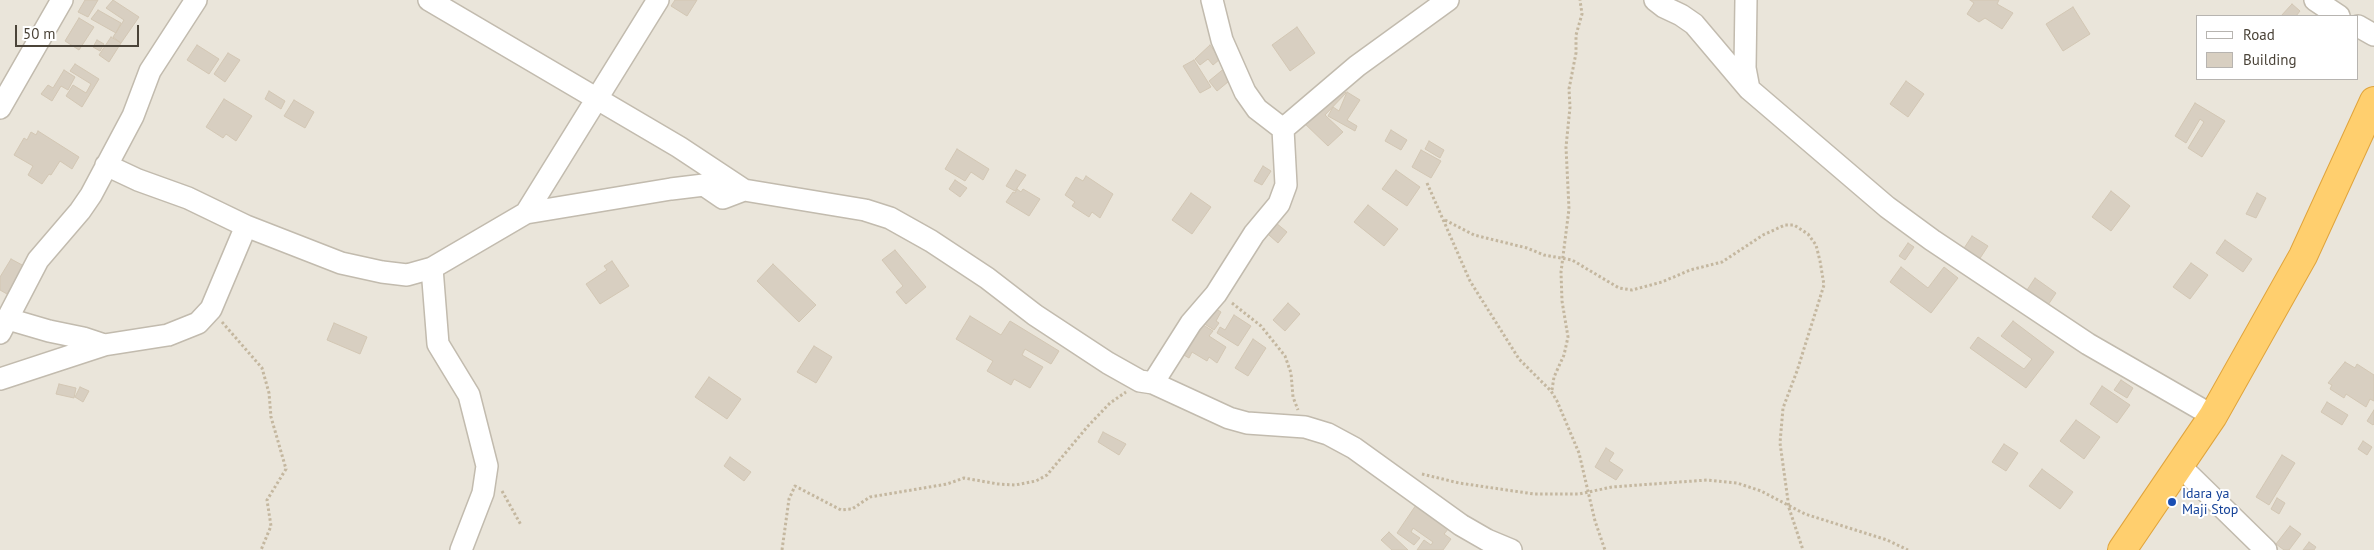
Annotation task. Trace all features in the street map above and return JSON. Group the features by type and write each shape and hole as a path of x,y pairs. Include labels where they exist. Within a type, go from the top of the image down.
{"highway":[{"path":"2122,550 2212,416 2304,256 2374,101"}],"street":[{"path":"0,108 62,0"},
{"path":"104,346 83,338 4,326 38,260 80,211 133,116 150,72 196,0"},
{"path":"429,0 679,147 744,190 864,210 890,218 931,241 1001,288 1034,315 1108,363 1229,418 1247,423 1306,427 1328,434 1354,448 1461,525 1486,540 1511,550"},
{"path":"526,213 658,0"},
{"path":"1212,0 1222,40 1245,92 1257,109 1283,128"},
{"path":"1283,128 1358,66 1448,0"},
{"path":"1655,0 1664,8 1681,15 1694,24 1749,89 1880,201 1932,240 2088,344 2212,416"},
{"path":"1746,0 1745,68 1749,89"},
{"path":"2315,0 2338,15"},
{"path":"2359,27 2374,35"},
{"path":"1147,382 1191,323 1216,294 1254,234 1279,204 1284,193 1283,128"},
{"path":"106,165 138,180 188,198 246,226 341,263 407,274 432,268 526,213 704,185 723,198 744,190"},
{"path":"0,379 104,346 168,335 198,323 211,309 246,226"},
{"path":"432,268 438,344 469,395 487,466 483,493 460,550"},
{"path":"2179,465 2266,550"}],"path":[{"path":"1552,391 1554,377 1564,355 1568,337 1561,286 1562,258 1569,208 1566,147 1570,107 1570,82 1576,54 1576,35 1582,14 1580,0"},
{"path":"1427,183 1436,205 1445,220 1470,281 1495,323 1519,358 1552,391 1579,453 1595,521 1606,550"},
{"path":"1445,220 1474,235 1527,248 1544,255 1581,263 1618,288 1632,290 1662,282 1690,270 1722,262 1763,235 1785,225 1794,224 1808,234 1816,245 1824,285 1784,408 1780,443 1790,508 1803,550"},
{"path":"1216,294 1239,308 1261,326 1285,356 1291,373 1293,397 1298,410 1314,430"},
{"path":"211,309 262,368 269,393 271,417 286,469 267,500 271,526 261,550"},
{"path":"782,550 789,499 795,486 841,510 852,509 870,497 947,484 964,478 1015,485 1036,481 1047,475 1110,403 1147,382"},
{"path":"487,466 520,525"},
{"path":"1417,472 1458,483 1534,494 1580,494 1612,486 1707,480 1751,487 1790,508 1887,540 1908,550"}],"shaded area":[{"path":"0,0 2374,0 2374,550 0,550"}],"building":[{"path":"85,0 98,0 88,17 78,12"},
{"path":"113,0 139,17 121,43 113,37 124,20 106,8"},
{"path":"675,0 697,0 687,16 671,6"},
{"path":"1970,0 1999,0 1997,4 2013,13 2002,29 1985,18 1979,22 1967,14 1974,3"},
{"path":"2292,4 2300,11 2297,15 2282,15"},
{"path":"2073,7 2090,34 2063,51 2046,24"},
{"path":"98,10 121,23 116,33 91,19"},
{"path":"79,18 94,27 79,50 65,41"},
{"path":"1297,27 1315,53 1290,71 1272,45"},
{"path":"111,37 121,43 109,62 99,55"},
{"path":"97,40 104,44 100,51 93,47"},
{"path":"197,45 219,59 209,74 187,60"},
{"path":"1210,45 1220,59 1213,65 1208,59 1200,65 1195,59"},
{"path":"228,53 240,60 225,82 214,74"},
{"path":"1194,60 1211,87 1200,93 1183,66"},
{"path":"75,64 99,79 82,107 66,96 73,85 86,93 91,84 70,71"},
{"path":"1226,67 1234,77 1217,91 1209,81"},
{"path":"64,70 75,77 68,90 61,86 52,101 41,94 48,85 53,88"},
{"path":"1906,81 1924,94 1908,117 1890,104"},
{"path":"1338,85 1346,93 1325,115 1343,132 1328,146 1302,121"},
{"path":"269,91 285,101 281,109 265,99"},
{"path":"1347,92 1360,100 1347,120 1357,126 1355,131 1328,116 1333,107 1339,111"},
{"path":"224,99 252,116 236,141 226,134 223,138 206,127"},
{"path":"294,100 314,112 305,128 284,116"},
{"path":"2195,103 2225,121 2202,157 2188,148 2204,122 2200,119 2186,143 2175,136"},
{"path":"1391,130 1407,140 1401,150 1385,141"},
{"path":"38,131 79,157 72,169 60,161 51,175 49,174 42,184 28,175 33,166 14,155 24,138 27,140 31,132 36,135"},
{"path":"1429,141 1444,150 1440,158 1425,149"},
{"path":"957,149 989,169 983,180 971,172 965,181 945,169"},
{"path":"1421,150 1441,161 1431,178 1412,167"},
{"path":"1263,166 1271,171 1262,185 1254,181"},
{"path":"1016,170 1026,175 1015,191 1006,186"},
{"path":"1396,170 1420,187 1407,206 1382,189"},
{"path":"1086,176 1113,194 1100,218 1092,212 1089,217 1072,206 1075,202 1065,195 1076,177 1083,181"},
{"path":"955,180 967,188 960,197 949,189"},
{"path":"1017,189 1021,192 1023,189 1040,199 1029,216 1006,202"},
{"path":"2111,191 2130,206 2111,231 2092,217"},
{"path":"1191,193 1211,207 1192,234 1172,220"},
{"path":"2257,193 2266,198 2256,218 2246,214"},
{"path":"1368,205 1398,229 1384,246 1354,222"},
{"path":"1270,218 1287,232 1278,243 1261,228"},
{"path":"1972,236 1988,246 1975,266 1959,256"},
{"path":"2225,240 2252,259 2243,272 2216,253"},
{"path":"1908,243 1914,247 1905,260 1899,256"},
{"path":"895,250 926,287 906,304 896,292 903,286 882,260"},
{"path":"11,259 24,266 7,294 0,290 0,277"},
{"path":"612,261 629,286 600,304 586,284 607,270 604,266"},
{"path":"2191,263 2208,275 2190,299 2173,287"},
{"path":"773,264 816,305 799,322 757,281"},
{"path":"1901,267 1928,288 1944,267 1958,278 1931,313 1890,282"},
{"path":"2035,278 2056,293 2044,311 2023,296"},
{"path":"1288,303 1300,314 1285,331 1273,320"},
{"path":"1213,307 1221,312 1216,321 1219,323 1214,330 1203,323"},
{"path":"1234,315 1251,326 1238,346 1217,333 1220,327 1225,330"},
{"path":"970,316 1001,335 1010,321 1059,351 1051,364 1025,349 1022,355 1043,367 1030,388 1014,379 1011,385 987,371 993,361 956,339"},
{"path":"1195,320 1213,331 1209,336 1226,347 1217,363 1209,357 1207,361 1192,352 1189,358 1177,351"},
{"path":"2013,321 2054,352 2026,388 1970,348 1978,337 2024,369 2032,359 2001,336"},
{"path":"334,323 367,337 360,354 327,340"},
{"path":"1253,339 1266,348 1248,376 1235,368"},
{"path":"814,346 832,357 816,383 797,372"},
{"path":"2345,362 2355,368 2357,364 2374,375 2374,401 2370,399 2366,407 2346,394 2344,398 2330,389 2332,385 2328,383"},
{"path":"709,377 741,399 727,419 695,397"},
{"path":"2121,380 2133,388 2127,398 2114,390"},
{"path":"59,384 76,388 74,398 56,394"},
{"path":"2102,386 2130,405 2117,423 2090,404"},
{"path":"80,387 89,391 83,402 75,397"},
{"path":"2327,402 2348,415 2342,425 2321,412"},
{"path":"2374,410 2374,424 2373,425 2367,421"},
{"path":"2076,420 2100,437 2084,459 2060,441"},
{"path":"1103,432 1126,444 1119,455 1098,442"},
{"path":"2363,441 2372,447 2367,455 2358,449"},
{"path":"2004,444 2018,453 2006,471 1992,462"},
{"path":"1606,448 1614,453 1609,461 1623,470 1616,480 1595,467"},
{"path":"2282,455 2295,463 2269,505 2256,497"},
{"path":"730,457 751,472 744,481 724,466"},
{"path":"2042,469 2073,492 2060,509 2029,486"},
{"path":"2277,498 2285,503 2279,514 2271,509"},
{"path":"1416,505 1449,528 1444,534 1451,539 1443,550 1417,550 1424,540 1431,545 1433,542 1413,528 1411,532 1420,538 1414,545 1397,533"},
{"path":"2290,526 2301,534 2289,550 2284,550 2276,544"},
{"path":"1389,532 1408,550 1392,550 1381,540"},
{"path":"2309,542 2316,547 2314,550 2303,550"}],"place":[{"name":"Idara ya Maji Stop","path":"2172,502"}]}
